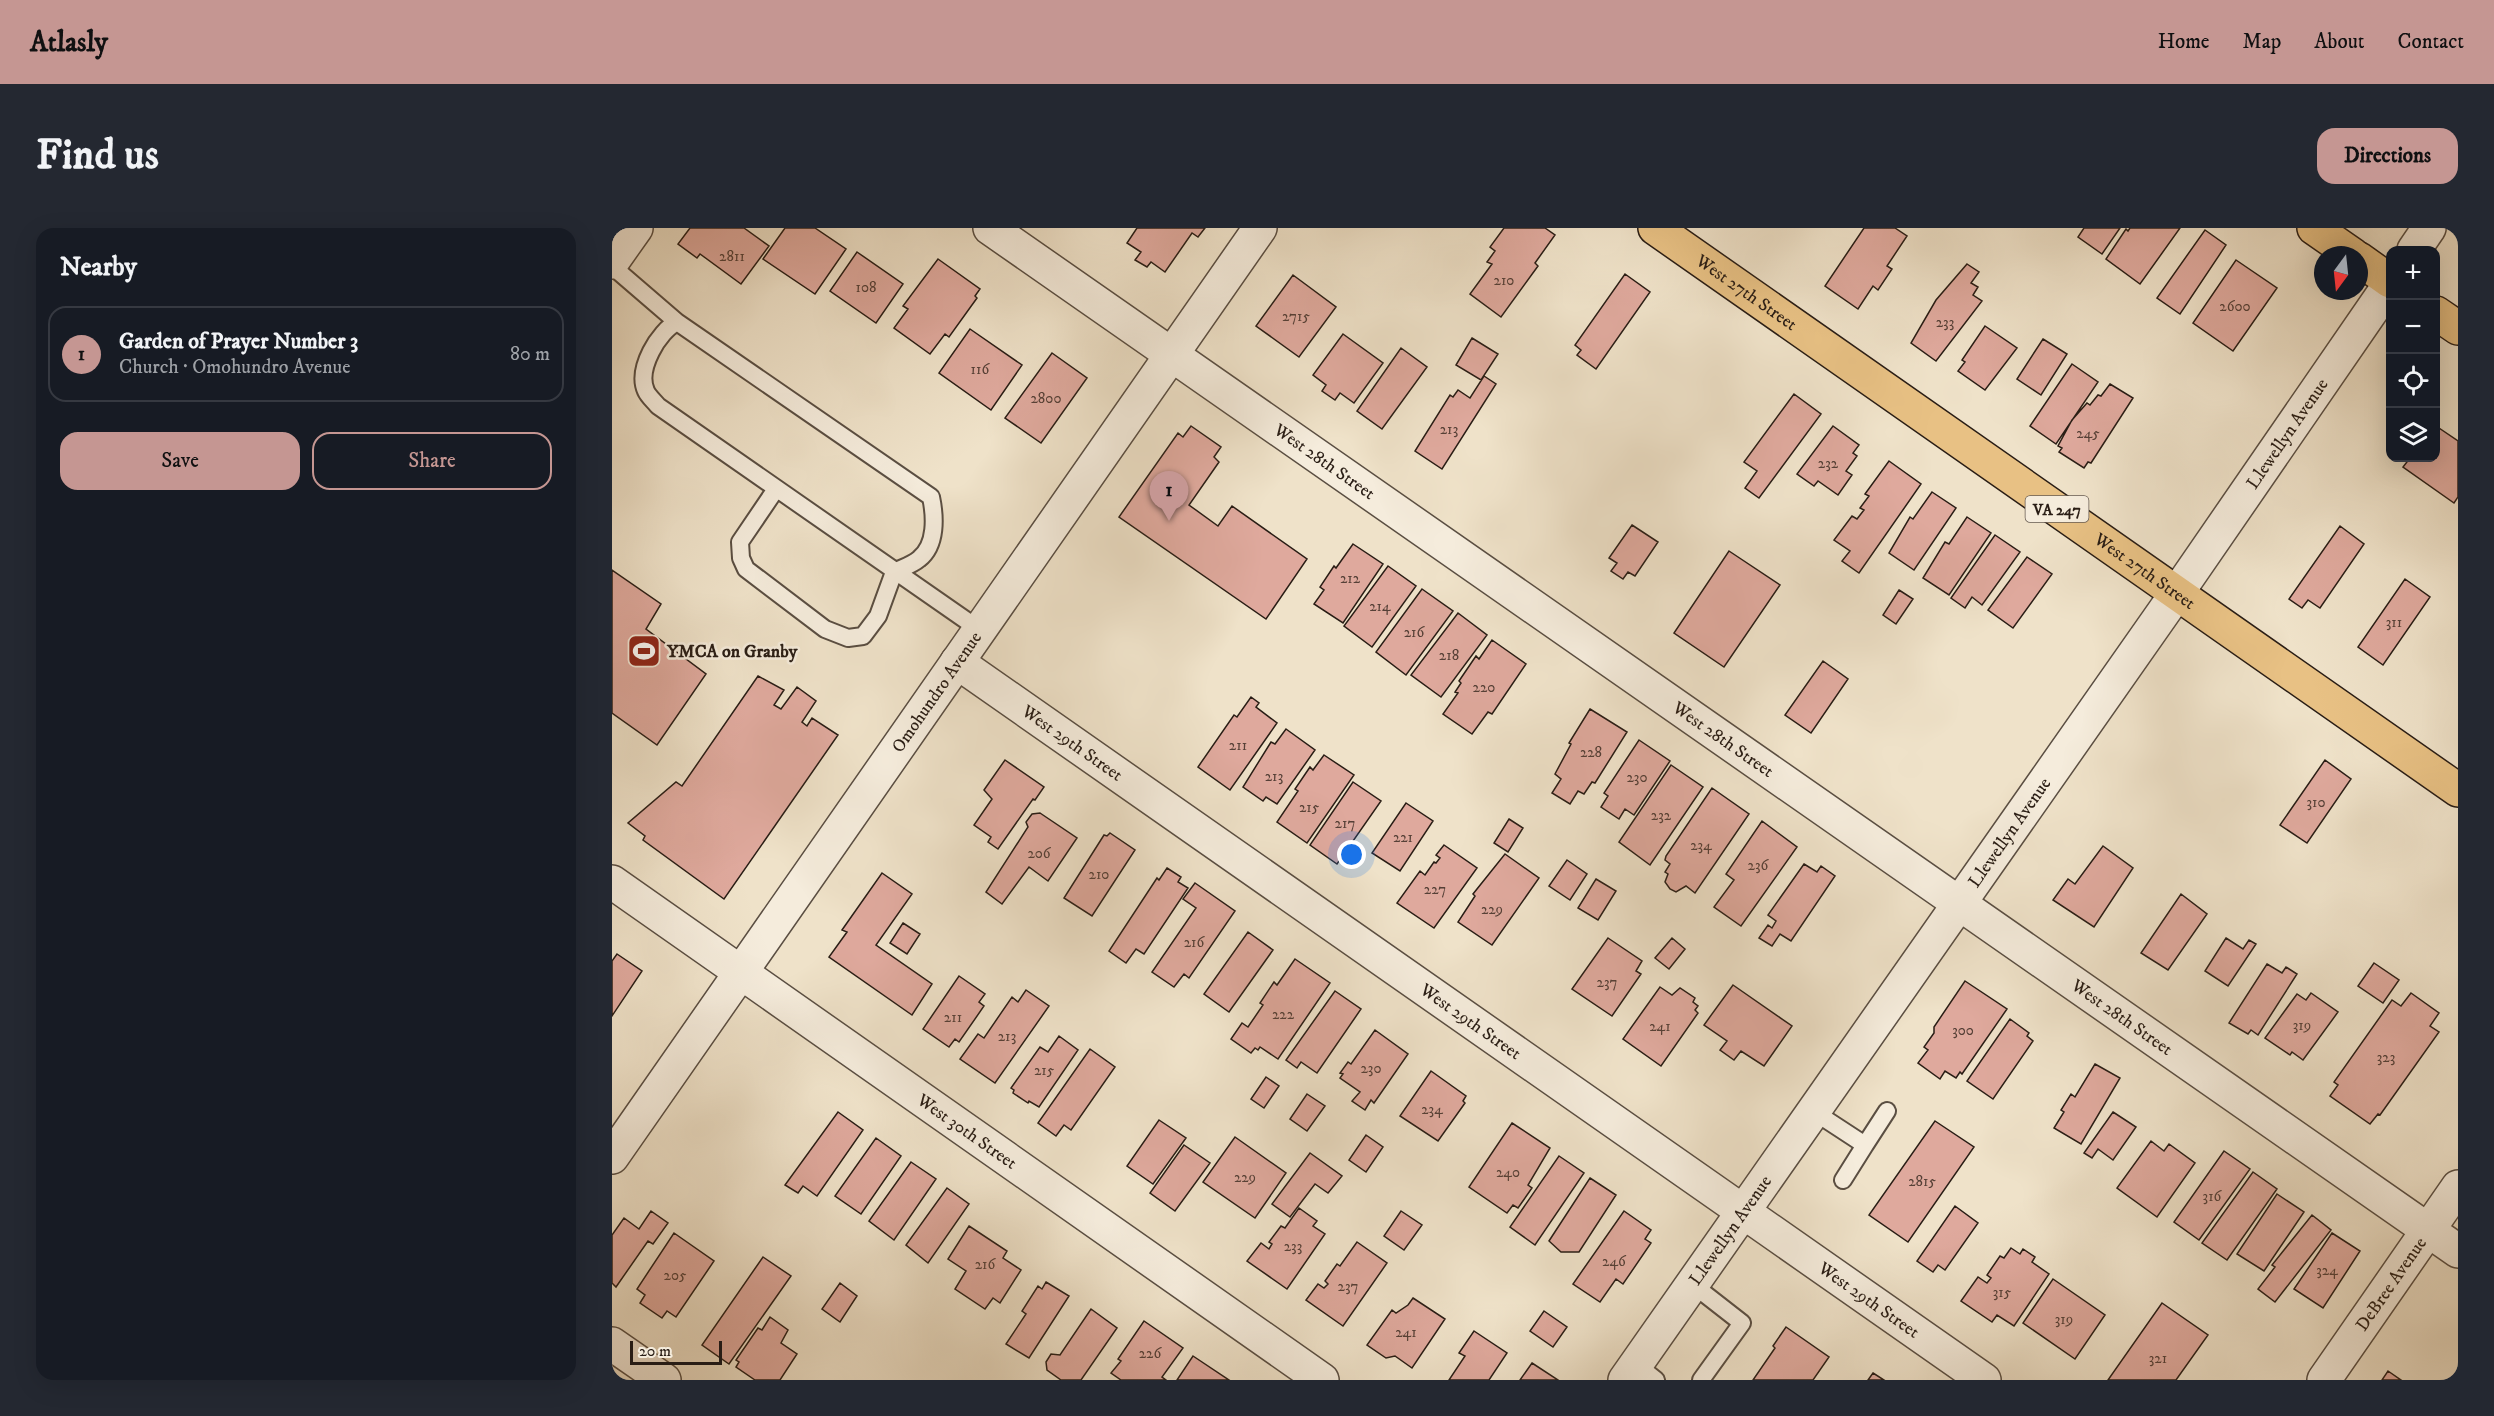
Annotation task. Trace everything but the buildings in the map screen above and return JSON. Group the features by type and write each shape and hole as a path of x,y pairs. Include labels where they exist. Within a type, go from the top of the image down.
{"main road":[{"name":"West 27th Street","path":"1655,228 2458,790"},
{"path":"2314,228 2340,246"},
{"path":"2368,266 2386,279"},
{"path":"2440,316 2458,328"}],"street":[{"path":"612,264 636,228"},
{"name":"West 28th Street","path":"990,228 2458,1251"},
{"name":"Omohundro Avenue","path":"612,1157 1260,228"},
{"path":"2417,246 2429,228"},
{"name":"Llewellyn Avenue","path":"1639,1375 1692,1284 2177,593 2386,290"},
{"name":"West 29th Street","path":"957,662 1984,1380"},
{"name":"West 30th Street","path":"612,882 1322,1380"},
{"name":"DeBree Avenue","path":"2324,1380 2458,1187"},
{"path":"612,1344 664,1380"}],"lane":[{"path":"612,264 677,322 931,497 935,514 928,548 919,559 894,572 878,616 863,636 848,638 825,629 746,569 741,558 740,542 776,489"},
{"path":"677,322 667,327 652,347 645,372 645,390 658,406 980,630"},
{"path":"1813,1111 1865,1145"},
{"path":"1843,1180 1887,1111"},
{"path":"1692,1284 1743,1323 1701,1380"}],"place":[{"name":"Garden of Prayer Number 3","path":"1169,521"},
{"name":"YMCA on Granby","path":"644,651"}]}
